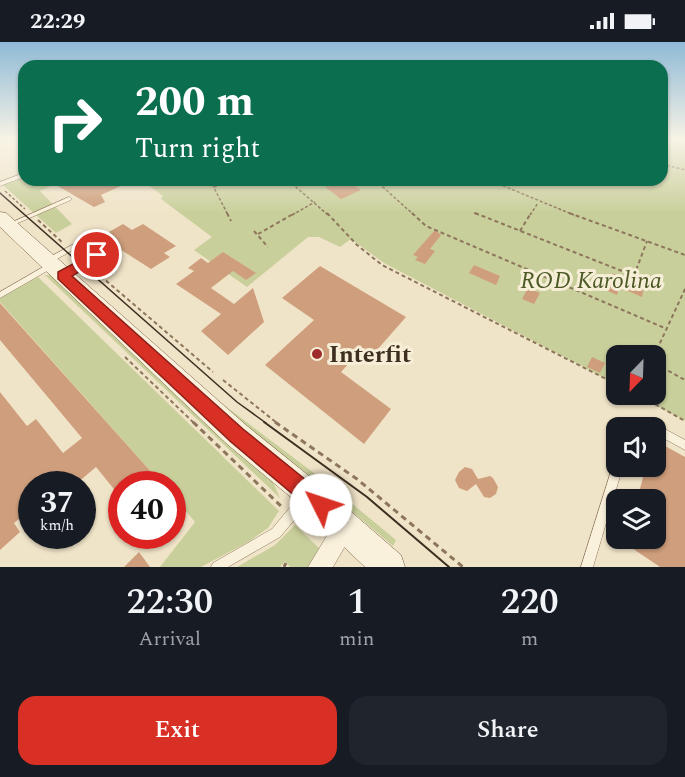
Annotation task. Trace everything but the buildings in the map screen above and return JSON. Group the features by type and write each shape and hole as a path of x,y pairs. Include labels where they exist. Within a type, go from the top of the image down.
{"street":[{"path":"4,221 58,263 237,435 309,494 389,567"},
{"path":"320,567 345,527"}],"lane":[{"path":"0,186 18,178"},
{"path":"4,221 69,199"},
{"path":"0,295 58,263 92,238"},
{"path":"58,263 85,262 97,255"},
{"path":"666,434 685,445"},
{"path":"587,567 615,477"},
{"path":"217,567 276,533 309,494"}],"path":[{"path":"668,166 685,170"},
{"path":"0,186 24,208"},
{"path":"218,186 213,188 231,221"},
{"path":"295,186 315,202 364,252 382,265 606,379"},
{"path":"382,186 426,226 667,329"},
{"path":"502,186 538,202 685,255"},
{"path":"258,234 315,202"},
{"path":"519,231 538,202"},
{"path":"474,213 627,273 634,273 647,241"},
{"path":"33,216 58,263"},
{"path":"254,231 268,248"},
{"path":"85,262 213,372"},
{"path":"659,345 685,289"},
{"path":"124,356 280,505"},
{"path":"666,370 685,380"},
{"path":"223,380 268,417 343,468 463,567"},
{"path":"657,405 685,421"}],"green space":[{"name":"ROD Karolina","path":"668,164 685,164 685,421 655,405 666,405 666,345 606,345 606,379 384,263 351,239 340,247 319,237 308,237 247,287 194,250 212,237 161,199 163,196 149,186 668,186"},
{"path":"18,179 18,186 50,186 40,191 72,224 56,233 3,185"},
{"path":"45,275 53,275 273,482 280,498"},
{"path":"38,277 279,511 268,528 248,542 201,567 160,567 174,549 186,549 186,534 195,522 186,511 186,471 150,471 0,302 0,298"},
{"path":"216,399 327,483 396,540 393,546 310,476 253,435"},
{"path":"295,525 321,550 308,567 290,567 285,561 280,567 237,567 275,545"}],"tram line":[{"path":"0,193 237,402 266,423"},
{"path":"264,422 367,497 449,567"}],"place":[{"name":"Interfit","path":"317,354"}],"route":[{"path":"97,255 63,275 237,435 321,505"}]}
